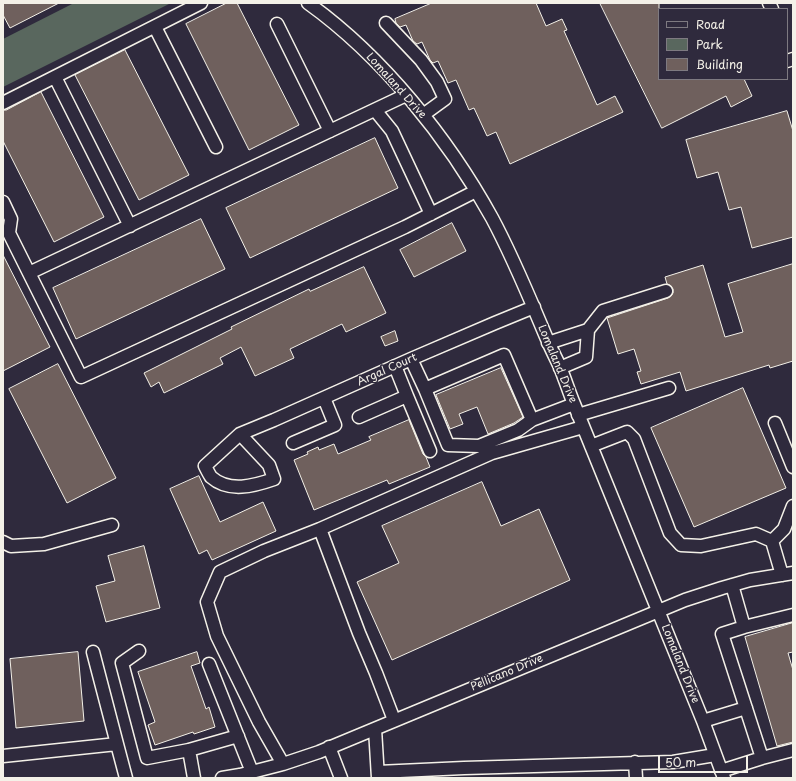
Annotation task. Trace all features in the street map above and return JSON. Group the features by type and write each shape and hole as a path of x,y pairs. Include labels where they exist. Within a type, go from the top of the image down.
{"street":[{"path":"3,103 202,3"},
{"name":"Lomaland Drive","path":"308,3 356,43 406,95 449,149 476,190 492,219 507,248 560,368 703,721 723,775"},
{"path":"386,23 421,60 437,82 445,99 423,115"},
{"path":"277,24 330,131"},
{"path":"155,27 216,147"},
{"path":"55,77 130,226"},
{"path":"29,273 406,95"},
{"path":"376,110 392,131 431,214"},
{"path":"3,202 11,219 8,233 81,377 405,227 476,190"},
{"path":"560,368 586,356 588,330 603,311 666,292"},
{"name":"Argal Court","path":"240,434 495,323 534,308"},
{"path":"548,342 588,330"},
{"path":"425,389 504,355 532,420"},
{"path":"411,359 448,445 479,446 518,430 532,420 574,404"},
{"path":"395,366 430,451"},
{"path":"578,415 669,388"},
{"path":"359,417 407,396"},
{"path":"293,443 335,425 324,398"},
{"path":"775,423 793,467"},
{"path":"283,764 259,722 217,636 207,602 220,572 264,551 320,529 492,453 583,427"},
{"path":"591,446 627,432 634,439 670,533 681,545 701,546 756,534 772,541 788,574"},
{"path":"240,434 268,465 274,479 258,484 236,487 222,484 211,476 205,466 240,434"},
{"path":"772,541 784,529 793,506"},
{"path":"3,542 11,546 44,544 112,525"},
{"path":"320,529 359,633 394,720"},
{"name":"Pellicano Drive","path":"225,778 283,764 329,747 685,600 750,580 788,574"},
{"path":"732,585 744,627"},
{"path":"762,758 722,634 793,615"},
{"path":"139,651 122,663 147,758 189,750 238,736"},
{"path":"93,652 126,778"},
{"path":"209,664 252,772"},
{"path":"703,721 746,708"},
{"path":"375,729 378,775 472,767 673,762 715,755"},
{"path":"3,756 117,744"},
{"path":"329,747 341,778"},
{"path":"189,750 194,778"},
{"path":"723,775 762,758 793,750"},
{"path":"635,762 636,778"}],"green space":[{"path":"74,3 171,3 3,87 3,39"}],"building":[{"path":"3,3 59,3 10,28 3,15"},
{"path":"227,3 237,3 299,125 249,150 186,24"},
{"path":"432,3 536,3 546,26 562,19 567,30 564,31 597,105 615,96 623,112 510,164 496,132 487,136 474,108 469,110 456,80 448,83 438,61 433,63 430,60 422,42 417,44 413,41 406,25 400,27 396,23 395,19"},
{"path":"600,3 659,3 658,80 744,80 752,96 731,107 726,96 662,128"},
{"path":"125,50 189,175 139,200 75,75"},
{"path":"41,92 104,217 54,242 3,141 3,110 6,110"},
{"path":"787,111 793,131 793,237 752,248 741,207 729,210 718,172 697,178 686,140"},
{"path":"375,138 398,188 250,258 226,208"},
{"path":"201,219 225,269 76,339 53,288"},
{"path":"452,223 466,251 414,277 400,250"},
{"path":"3,255 50,347 3,371"},
{"path":"793,264 793,361 770,368 769,365 686,391 680,372 641,384 637,372 641,371 634,349 618,354 607,318 671,296 673,289 667,284 665,277 703,265 725,337 743,332 728,284"},
{"path":"364,267 386,313 346,332 342,324 290,349 294,358 255,376 241,347 220,358 223,364 164,393 159,382 151,387 144,373 232,329 231,327 309,289 310,291"},
{"path":"395,331 398,341 385,346 381,337"},
{"path":"58,364 116,478 67,503 9,389"},
{"path":"501,368 523,417 514,423 488,434 477,407 459,414 463,424 450,429 436,395"},
{"path":"743,388 786,488 694,527 651,428"},
{"path":"409,420 430,467 389,484 387,480 314,510 294,460 308,454 307,452 318,447 319,450 334,444 338,454 371,440 369,437"},
{"path":"199,476 220,522 263,502 276,531 212,560 207,550 199,554 170,489"},
{"path":"482,482 501,526 539,509 570,580 392,660 357,582 399,563 382,526"},
{"path":"144,546 160,608 106,622 96,586 115,581 108,556"},
{"path":"793,623 793,652 788,653 793,670 793,742 777,746 745,637"},
{"path":"78,652 84,721 16,728 10,659"},
{"path":"197,652 200,663 191,666 206,709 209,707 215,727 194,734 193,732 155,745 148,725 155,722 138,672"}]}
